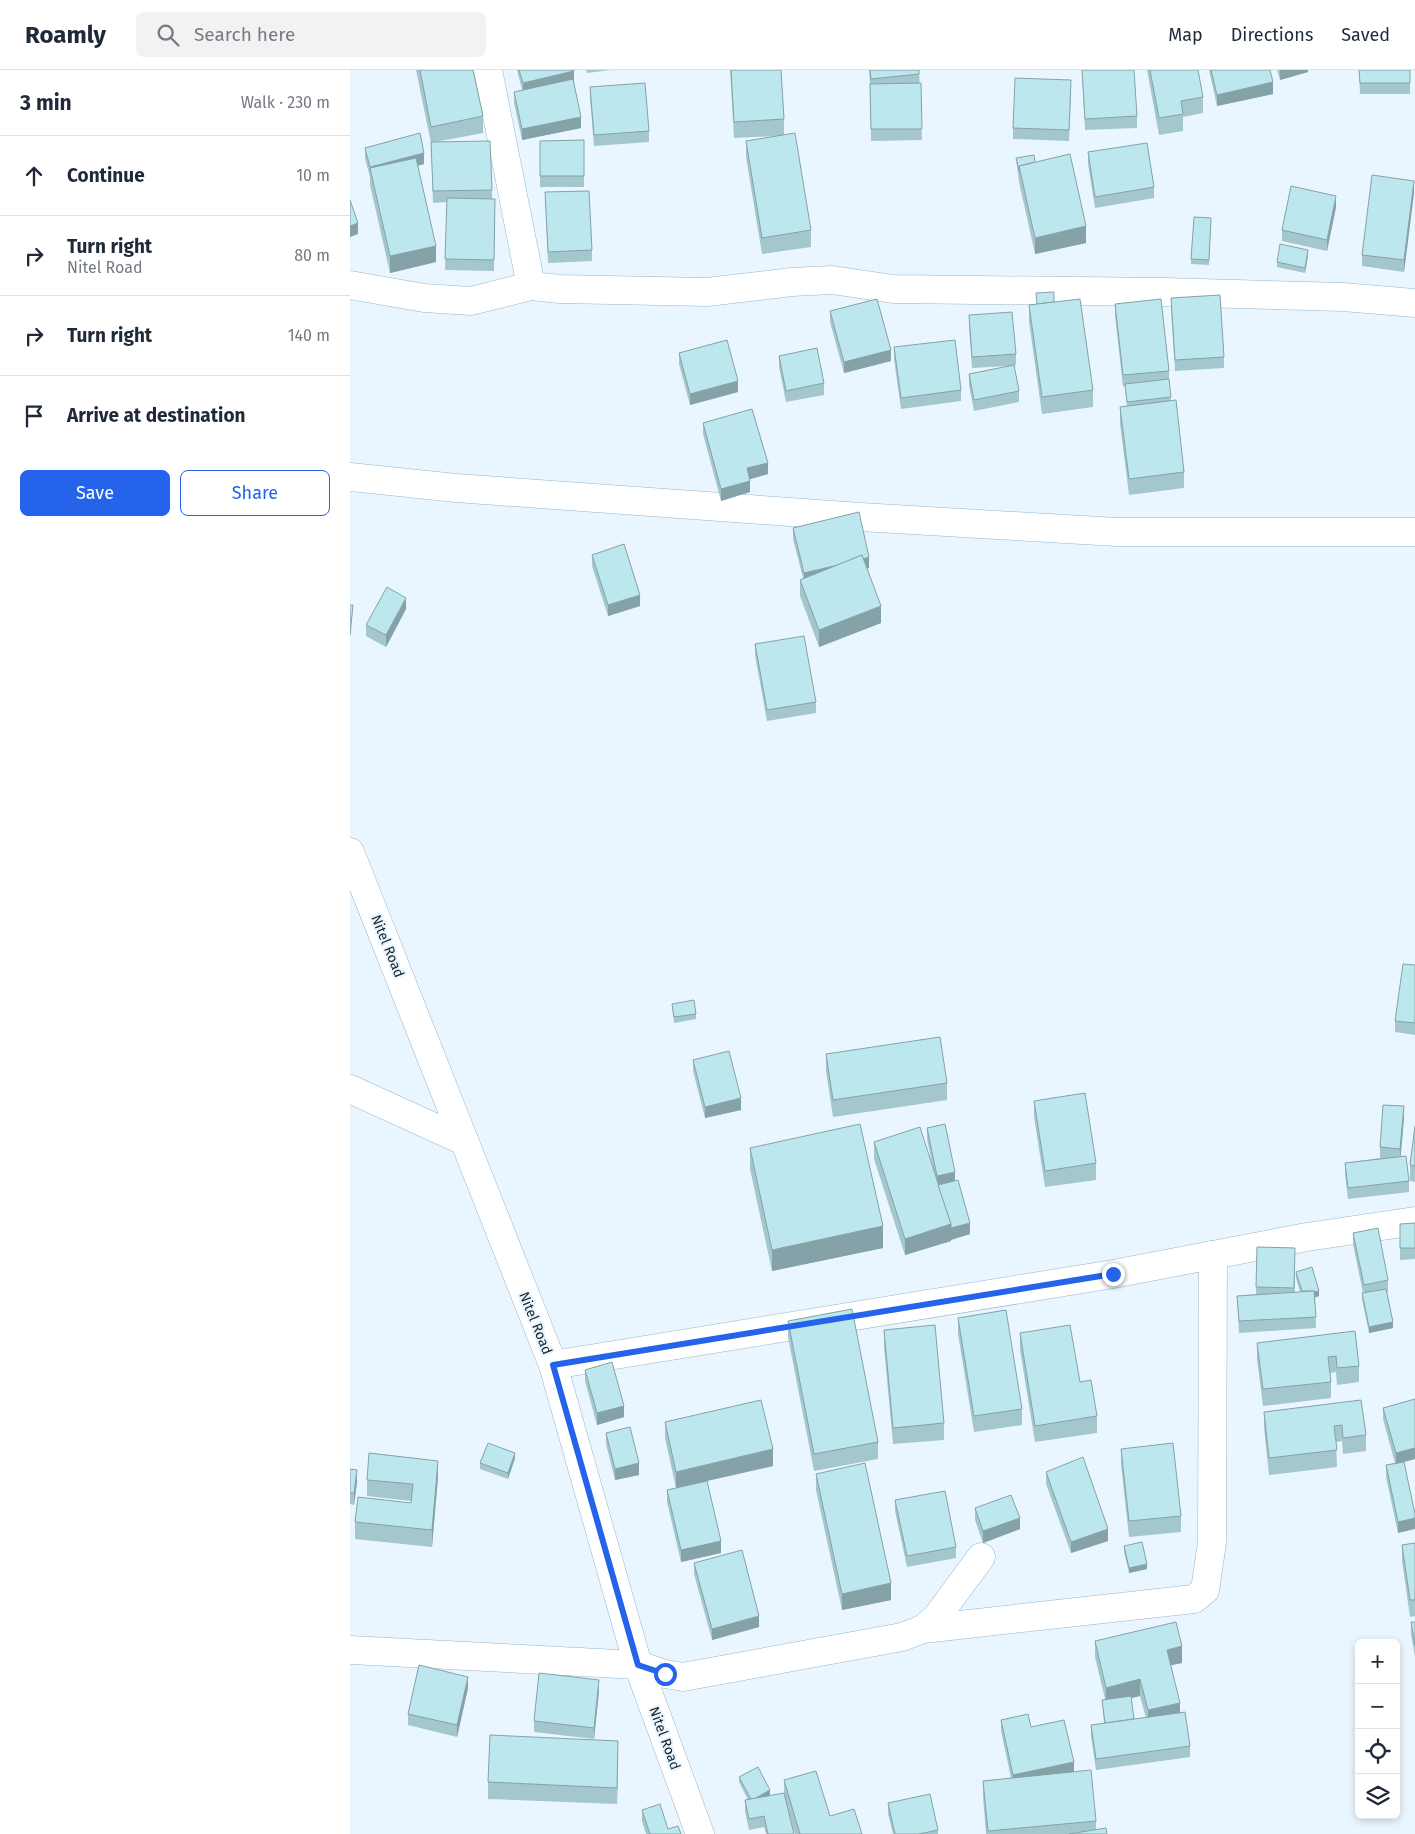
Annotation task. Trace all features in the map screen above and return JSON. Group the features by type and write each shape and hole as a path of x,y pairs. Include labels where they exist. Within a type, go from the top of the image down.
{"street":[{"path":"488,70 531,286"},
{"path":"350,284 424,298 471,301 531,286 568,290 707,292 792,282 832,280 893,290 1165,292 1343,297 1415,302"},
{"path":"350,478 456,488 860,517 1117,532 1415,532"},
{"name":"Nitel Road","path":"352,859 553,1365 638,1665 700,1834"},
{"path":"350,1089 464,1141"},
{"path":"553,1365 1113,1274 1307,1237 1415,1221"},
{"path":"350,1650 638,1665 665,1674 683,1677 902,1637 923,1630 1194,1599 1205,1590 1212,1542 1214,1255"},
{"path":"923,1630 936,1618 981,1557"}],"building":[{"path":"420,70 473,70 483,116 431,127"},
{"path":"519,70 574,70 574,71 523,83"},
{"path":"731,70 781,70 784,119 734,122"},
{"path":"870,70 919,70 919,74 871,79"},
{"path":"1082,70 1134,70 1137,116 1085,119"},
{"path":"1150,70 1198,70 1203,97 1181,101 1183,114 1159,118"},
{"path":"1211,70 1270,70 1273,82 1217,95"},
{"path":"1359,70 1410,70 1410,83 1360,83"},
{"path":"1015,78 1071,80 1069,130 1013,128"},
{"path":"573,79 581,117 522,129 514,92"},
{"path":"645,83 649,131 594,135 590,87"},
{"path":"921,83 922,129 871,129 870,84"},
{"path":"420,133 424,153 370,167 365,148"},
{"path":"795,133 811,230 762,238 746,141"},
{"path":"584,140 584,176 540,176 540,141"},
{"path":"490,141 492,190 433,191 431,142"},
{"path":"1147,143 1154,187 1095,197 1088,152"},
{"path":"1070,154 1086,226 1035,238 1019,166"},
{"path":"1034,155 1035,162 1019,166 1019,171 1016,158"},
{"path":"416,158 436,246 390,256 370,168"},
{"path":"1372,175 1414,181 1404,260 1362,255"},
{"path":"1291,186 1336,196 1327,240 1282,230"},
{"path":"589,191 592,250 548,252 545,192"},
{"path":"447,198 495,199 494,260 445,259"},
{"path":"350,200 358,223 350,226"},
{"path":"1194,217 1211,218 1209,260 1191,259"},
{"path":"1280,244 1308,250 1305,268 1277,262"},
{"path":"1054,292 1054,302 1037,304 1036,293"},
{"path":"1220,295 1224,357 1175,360 1171,298"},
{"path":"877,299 891,350 844,362 830,311"},
{"path":"1080,299 1093,390 1042,397 1029,305"},
{"path":"1161,299 1169,371 1123,375 1115,304"},
{"path":"1012,312 1016,354 972,357 969,315"},
{"path":"727,340 738,381 690,394 679,353"},
{"path":"955,340 961,390 901,398 894,347"},
{"path":"817,348 824,383 786,391 779,356"},
{"path":"1014,365 1019,391 974,400 969,374"},
{"path":"1169,379 1171,397 1127,402 1125,384"},
{"path":"1176,400 1184,472 1129,479 1120,407"},
{"path":"752,409 768,463 747,468 750,481 721,489 703,423"},
{"path":"859,512 869,557 863,559 862,555 838,565 804,573 793,528"},
{"path":"624,544 640,595 608,605 592,555"},
{"path":"862,555 881,606 819,630 800,580"},
{"path":"387,587 406,598 386,635 366,625"},
{"path":"350,605 353,605 350,635"},
{"path":"804,636 816,702 767,710 755,644"},
{"path":"1403,964 1415,965 1415,1023 1395,1021"},
{"path":"694,1000 696,1014 674,1017 672,1004"},
{"path":"940,1037 947,1083 833,1100 826,1054"},
{"path":"729,1051 741,1098 705,1107 693,1060"},
{"path":"1085,1093 1096,1163 1045,1171 1034,1101"},
{"path":"1383,1105 1404,1106 1400,1149 1380,1147"},
{"path":"860,1124 883,1226 772,1250 750,1148"},
{"path":"945,1124 955,1172 937,1176 927,1128"},
{"path":"1415,1126 1415,1166 1410,1165"},
{"path":"920,1127 951,1224 905,1239 874,1142"},
{"path":"1406,1156 1409,1181 1348,1188 1345,1163"},
{"path":"958,1180 970,1223 951,1228 938,1185"},
{"path":"1415,1223 1415,1248 1400,1248 1400,1224"},
{"path":"1378,1228 1388,1280 1364,1285 1353,1233"},
{"path":"1257,1247 1295,1248 1294,1288 1256,1287"},
{"path":"1312,1267 1319,1291 1302,1291 1296,1272"},
{"path":"1386,1289 1393,1322 1369,1327 1362,1293"},
{"path":"1314,1291 1316,1317 1239,1321 1237,1296"},
{"path":"852,1309 878,1442 814,1454 788,1321"},
{"path":"1006,1310 1022,1409 974,1416 958,1318"},
{"path":"935,1325 944,1423 893,1428 884,1330"},
{"path":"1070,1325 1080,1382 1091,1380 1097,1416 1035,1426 1020,1333"},
{"path":"1355,1331 1359,1366 1337,1368 1336,1356 1328,1357 1331,1382 1263,1389 1257,1343"},
{"path":"612,1362 624,1406 597,1413 585,1370"},
{"path":"1415,1399 1415,1448 1396,1453 1383,1408"},
{"path":"761,1400 773,1449 676,1472 665,1422"},
{"path":"1361,1400 1366,1435 1343,1438 1342,1425 1334,1426 1337,1450 1269,1458 1264,1412"},
{"path":"630,1427 639,1463 615,1469 606,1433"},
{"path":"488,1443 515,1453 508,1473 480,1463"},
{"path":"1173,1443 1181,1516 1129,1521 1121,1449"},
{"path":"369,1453 438,1461 432,1530 355,1522 358,1497 411,1503 413,1484 367,1480"},
{"path":"1083,1457 1108,1529 1071,1542 1046,1472"},
{"path":"1404,1462 1415,1518 1398,1522 1386,1465"},
{"path":"865,1463 891,1583 842,1594 816,1474"},
{"path":"350,1469 357,1470 354,1493 350,1493"},
{"path":"707,1481 721,1541 681,1550 667,1490"},
{"path":"945,1491 956,1547 907,1556 895,1500"},
{"path":"1011,1495 1020,1518 983,1531 975,1508"},
{"path":"1142,1542 1147,1564 1129,1568 1124,1546"},
{"path":"1415,1543 1415,1600 1410,1600 1402,1545"},
{"path":"742,1550 759,1616 712,1629 694,1563"},
{"path":"1176,1622 1182,1646 1167,1650 1180,1703 1148,1710 1140,1679 1106,1688 1095,1641"},
{"path":"1411,1622 1415,1622 1415,1646"},
{"path":"419,1665 468,1677 457,1725 408,1714"},
{"path":"539,1673 599,1680 594,1728 534,1721"},
{"path":"1131,1696 1134,1719 1105,1723 1102,1700"},
{"path":"1185,1712 1190,1746 1096,1759 1091,1725"},
{"path":"1028,1714 1031,1727 1064,1720 1074,1762 1013,1775 1001,1720"},
{"path":"490,1735 618,1741 617,1788 488,1782"},
{"path":"758,1767 770,1790 751,1799 739,1777"},
{"path":"1091,1770 1096,1821 988,1831 983,1781"},
{"path":"816,1771 830,1816 854,1809 862,1834 800,1834 784,1780"},
{"path":"784,1793 794,1834 768,1834 764,1816 749,1819 745,1800"},
{"path":"930,1794 938,1830 919,1834 895,1834 888,1803"},
{"path":"660,1804 668,1829 678,1826 681,1834 650,1834 642,1810"},
{"path":"1106,1828 1107,1834 1069,1834"}],"route":[{"path":"665,1674 638,1665 553,1365 839,1317 1113,1274"}]}
